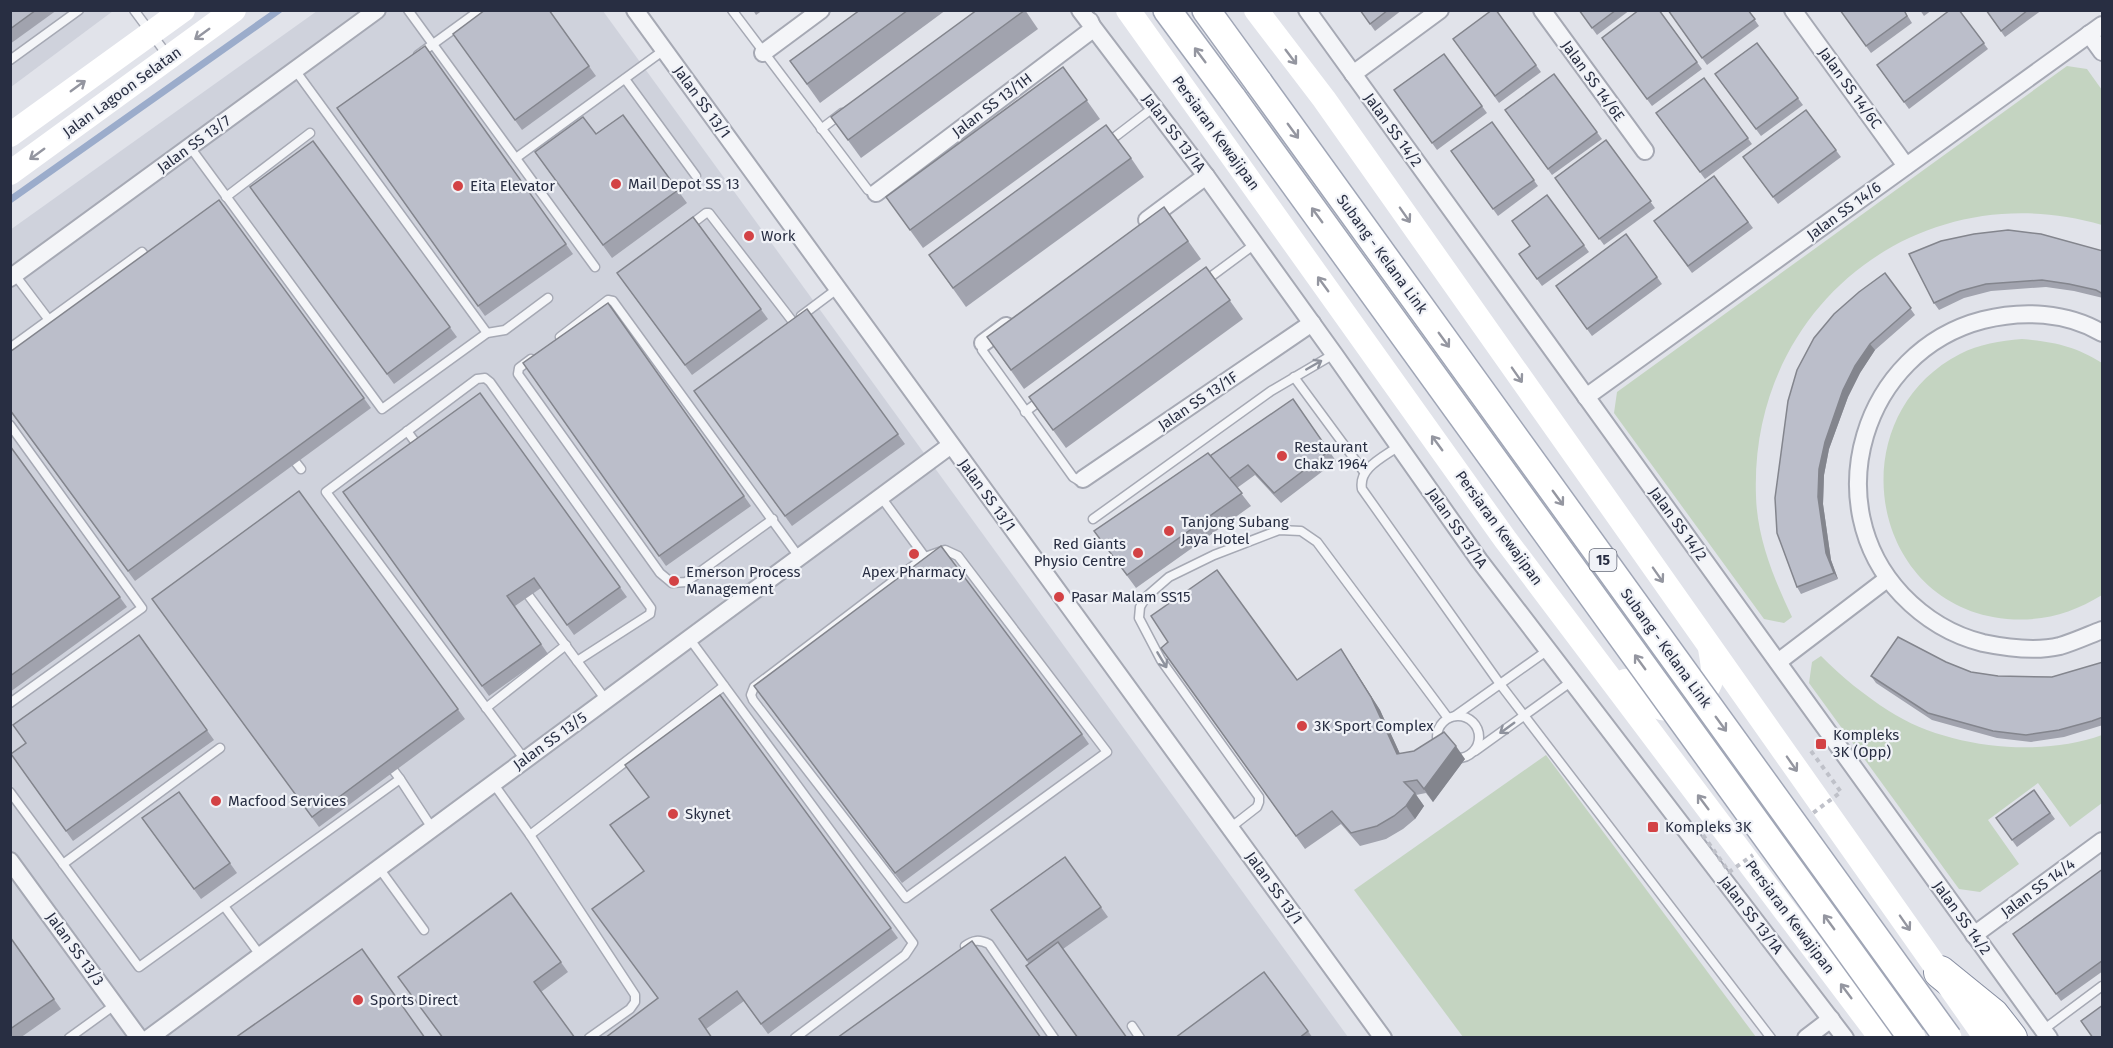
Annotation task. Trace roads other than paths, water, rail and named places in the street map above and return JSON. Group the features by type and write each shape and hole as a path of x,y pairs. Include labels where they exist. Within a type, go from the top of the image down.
{"highway":[{"path":"1940,972 1993,1014 2010,1038"}],"main road":[{"name":"Jalan Lagoon Selatan","path":"12,132 183,10"},
{"name":"Jalan Lagoon Selatan","path":"11,172 234,10"},
{"name":"Persiaran Kewajipan","path":"1128,10 1505,539 1881,1038"},
{"name":"Subang - Kelana Link","path":"1167,10 1912,1038"},
{"name":"Subang - Kelana Link","path":"1206,10 1948,1038"},
{"path":"1256,10 1324,99 1986,1038"},
{"path":"1574,631 1645,700 1667,710 1694,704 1709,686 1713,670 1710,648"}],"street":[{"name":"Jalan SS 13/7","path":"13,276 377,10"},
{"name":"Jalan SS 13/1","path":"635,10 1383,1038"},
{"path":"763,53 821,10"},
{"name":"Jalan SS 13/1A","path":"1080,10 1256,244 1479,560 1845,1038"},
{"path":"1087,10 1093,29"},
{"name":"Jalan SS 14/2","path":"1307,10 2046,1034"},
{"path":"1353,74 1440,10"},
{"name":"Jalan SS 14/6E","path":"1542,10 1645,151"},
{"name":"Jalan SS 14/6C","path":"1793,10 1906,166"},
{"name":"Jalan SS 13/1H","path":"876,193 1093,29"},
{"path":"2096,29 2103,52"},
{"name":"Jalan SS 14/6","path":"1586,397 2096,29"},
{"path":"1132,232 1206,176"},
{"path":"2103,333 2091,326 2049,315 2006,314 1963,325 1925,346 1894,377 1872,414 1859,455 1858,498 1867,540 1887,579 1920,614 1962,638 2010,649 2059,646 2103,630"},
{"path":"983,343 1020,315"},
{"name":"Jalan SS 13/1F","path":"1083,479 1312,323"},
{"name":"Jalan SS 13/5","path":"149,1038 951,445"},
{"path":"1778,662 1887,579"},
{"name":"Jalan SS 14/4","path":"1974,935 2103,841"},
{"name":"Jalan SS 13/3","path":"11,864 139,1038"},
{"path":"1806,1038 1831,1019"}],"lane":[{"path":"10,60 79,10"},
{"path":"134,10 170,57"},
{"path":"408,10 595,267"},
{"path":"414,58 480,10"},
{"path":"732,10 868,190 876,193"},
{"path":"516,158 664,50"},
{"path":"295,70 487,333"},
{"path":"625,79 696,176"},
{"path":"1099,148 1155,107"},
{"path":"821,129 849,108"},
{"path":"330,118 339,111"},
{"path":"226,197 310,133"},
{"path":"190,147 382,410 487,333 505,330 548,298"},
{"path":"680,233 709,213 793,322"},
{"path":"1198,286 1256,244"},
{"path":"10,348 142,252 156,271"},
{"path":"13,276 49,320"},
{"path":"784,328 837,289"},
{"path":"555,341 608,300 614,301 799,557"},
{"path":"983,343 982,350 1025,412 1073,477 1078,480 1083,479"},
{"path":"537,354 519,368 518,374 660,573 672,583 686,582 773,519"},
{"path":"1093,519 1271,391 1334,354"},
{"path":"1294,377 1364,472"},
{"path":"525,760 326,492 477,379 485,378 651,608 650,614 578,661"},
{"path":"686,399 695,392"},
{"path":"1025,412 1045,398"},
{"path":"10,425 142,608 10,703"},
{"path":"407,431 428,459"},
{"path":"1399,446 1364,472 1361,481 1362,489 1523,716 1771,1038"},
{"path":"287,450 301,469"},
{"path":"881,497 925,557"},
{"path":"1230,828 1257,807 1259,797 1161,660 1139,618 1140,607 1146,597 1169,577 1214,555 1279,530 1300,531 1317,542 1451,717 1468,718 1477,728 1479,741 1473,753"},
{"path":"945,550 958,556 1107,752 906,898 753,700 751,694 754,687 925,557 945,550"},
{"path":"518,580 606,700"},
{"path":"689,638 913,943 905,955 795,1038"},
{"path":"486,708 566,645"},
{"path":"1548,650 1451,717 1439,729 1437,736 1440,750 1445,755 1460,758 1473,753 1572,681"},
{"path":"530,835 724,686"},
{"path":"63,864 220,748"},
{"path":"386,760 432,828"},
{"path":"10,792 139,967 400,778"},
{"path":"493,783 530,835 635,995 635,1002 630,1009 589,1038"},
{"path":"379,868 424,930"},
{"path":"224,906 260,956"},
{"path":"961,949 971,942 980,940 989,944 1054,1038"},
{"path":"2046,1034 2103,986"},
{"path":"69,1038 116,1004"},
{"path":"1132,1026 1140,1038"}],"waterway":[{"path":"10,200 279,10"}],"place":[{"name":"Mail Depot SS 13","path":"616,184"},
{"name":"Eita Elevator","path":"458,186"},
{"name":"Work","path":"749,236"},
{"name":"Restaurant Chakz 1964","path":"1282,456"},
{"name":"Tanjong Subang Jaya Hotel","path":"1169,531"},
{"name":"Red Giants Physio Centre","path":"1138,553"},
{"name":"Apex Pharmacy","path":"914,554"},
{"name":"Emerson Process Management","path":"674,581"},
{"name":"Pasar Malam SS15","path":"1059,597"},
{"name":"3K Sport Complex","path":"1302,726"},
{"name":"Kompleks 3K (Opp)","path":"1821,744"},
{"name":"Macfood Services","path":"216,801"},
{"name":"Skynet","path":"673,814"},
{"name":"Kompleks 3K","path":"1653,827"},
{"name":"Sports Direct","path":"358,1000"}]}
